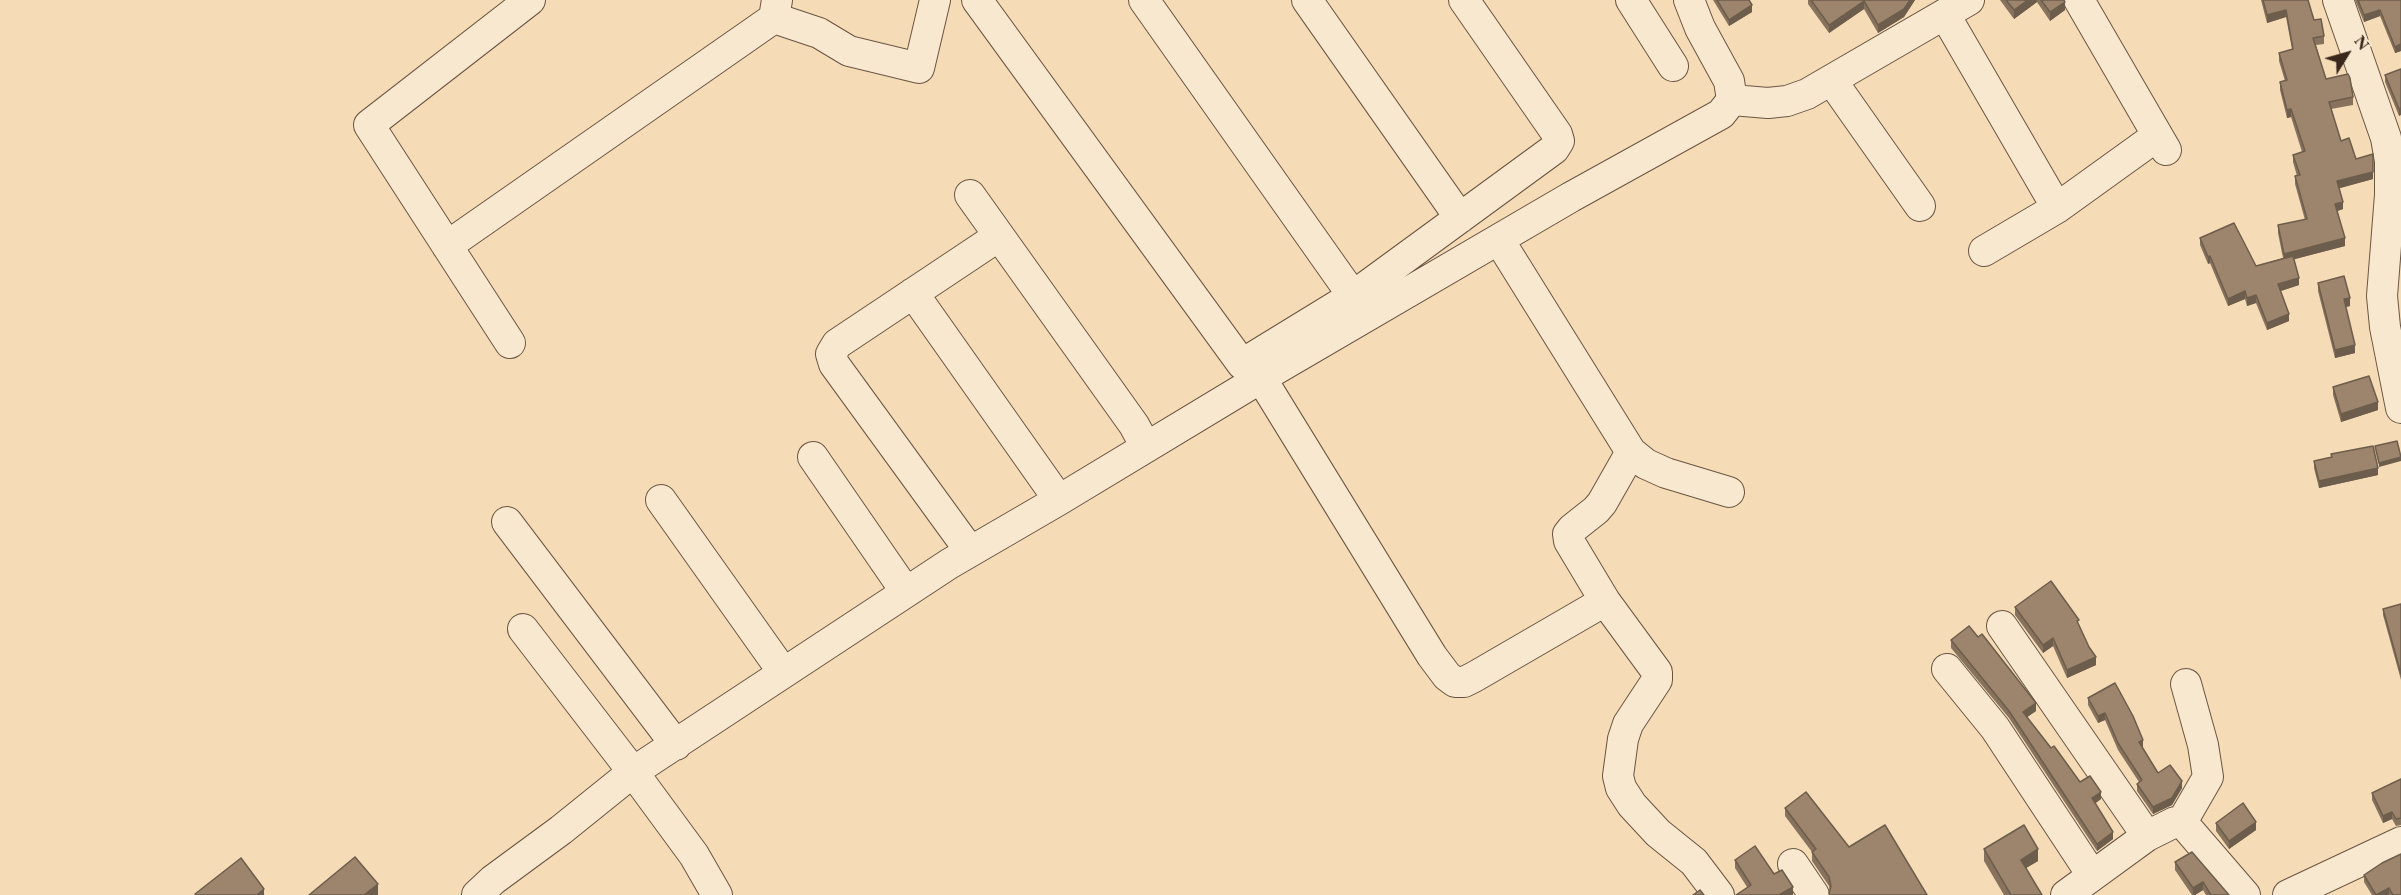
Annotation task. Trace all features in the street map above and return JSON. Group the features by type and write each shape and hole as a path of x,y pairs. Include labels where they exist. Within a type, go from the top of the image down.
{"street":[{"path":"510,343 369,124 530,0"},
{"path":"447,246 775,9 849,51 919,68 935,0"},
{"path":"976,0 1242,364 1353,297 1554,149 1559,141 1557,134 1464,0"},
{"path":"1144,0 1353,297"},
{"path":"1307,0 1461,218"},
{"path":"1632,0 1673,66"},
{"path":"491,890 633,772 970,551 1571,197 1721,114 1732,100 1729,81 1700,28 1689,0"},
{"path":"1984,251 2162,143 2079,0"},
{"path":"2338,0 2386,138 2390,161 2390,195 2382,296 2385,327 2401,408"},
{"path":"1732,100 1768,103 1787,101 1807,94 1957,8 2057,208"},
{"path":"1832,81 1920,206"},
{"path":"970,195 1134,425 1146,447"},
{"path":"970,551 834,364 831,354 837,344 999,236"},
{"path":"1499,240 1631,452 1646,464 1666,473 1729,492"},
{"path":"913,293 1059,500"},
{"path":"1261,378 1432,656 1447,676 1455,682 1464,682 1474,677 1605,602"},
{"path":"1631,452 1612,488 1596,510 1568,534 1569,541 1605,602 1657,672 1657,680 1628,724 1623,739 1618,776 1621,788 1632,805 1658,833 1694,862 1719,895"},
{"path":"813,458 906,592"},
{"path":"661,500 783,672"},
{"path":"507,522 558,593 676,745"},
{"path":"2002,626 2147,836"},
{"path":"523,628 694,855 717,895"},
{"path":"1947,669 1995,728 2091,875"},
{"path":"2182,822 2208,777 2203,745 2186,684"},
{"path":"2066,895 2147,836 2175,822 2182,822 2245,895"},
{"path":"2288,895 2401,842"},
{"path":"1793,864 1814,895"}],"building":[{"path":"1717,0 1749,0 1752,5 1729,20"},
{"path":"1811,0 1910,0 1904,9 1878,25 1864,1 1829,25"},
{"path":"2006,0 2028,0 2014,10"},
{"path":"2041,0 2064,0 2065,2 2050,12"},
{"path":"2263,0 2308,0 2314,20 2321,19 2324,36 2313,38 2326,79 2348,74 2350,78 2353,97 2329,102 2341,141 2349,138 2356,159 2373,154 2373,172 2337,181 2343,202 2335,204 2345,238 2284,254 2278,225 2307,219 2295,176 2300,175 2293,155 2305,151 2291,109 2287,110 2280,82 2287,80 2279,53 2293,49 2286,10 2267,15"},
{"path":"2358,0 2401,0 2401,44 2395,47 2380,10 2364,15"},
{"path":"2401,69 2401,108 2399,109 2385,75"},
{"path":"2234,223 2256,266 2293,256 2299,278 2278,284 2289,314 2267,323 2256,295 2247,298 2245,291 2228,299 2200,238"},
{"path":"2344,276 2350,298 2344,299 2355,345 2335,350 2318,283"},
{"path":"2369,376 2378,402 2341,414 2333,387"},
{"path":"2397,441 2401,457 2379,463 2375,446"},
{"path":"2373,446 2378,468 2319,481 2314,461 2332,457 2331,454"},
{"path":"2051,581 2079,620 2077,621 2096,657 2067,670 2053,638 2043,645 2015,607"},
{"path":"2401,604 2401,674 2383,609"},
{"path":"1969,626 1978,637 1982,634 2036,703 2023,712 2051,748 2054,746 2080,782 2090,776 2101,792 2092,798 2113,832 2097,844 2009,711 1951,640"},
{"path":"2115,683 2143,740 2139,742 2158,773 2170,765 2182,781 2172,798 2153,807 2137,784 2142,780 2118,743 2105,713 2098,716 2088,698"},
{"path":"2401,779 2401,818 2396,819 2392,812 2383,816 2372,793"},
{"path":"1806,792 1849,847 1885,825 1927,895 1830,895 1829,877 1812,852 1816,849 1785,808"},
{"path":"2243,803 2256,822 2229,841 2216,823"},
{"path":"2024,825 2038,849 2021,860 2042,895 2011,895 1984,849"},
{"path":"1755,846 1774,874 1782,870 1793,887 1779,895 1736,895 1751,885 1735,860"},
{"path":"2192,852 2229,895 2211,895 2203,882 2193,888 2175,862"},
{"path":"2401,854 2401,895 2393,895 2389,888 2376,895 2364,875"},
{"path":"355,857 378,884 364,895 309,895"},
{"path":"241,858 264,889 257,895 195,894"},
{"path":"1700,890 1704,895 1693,895"}]}
